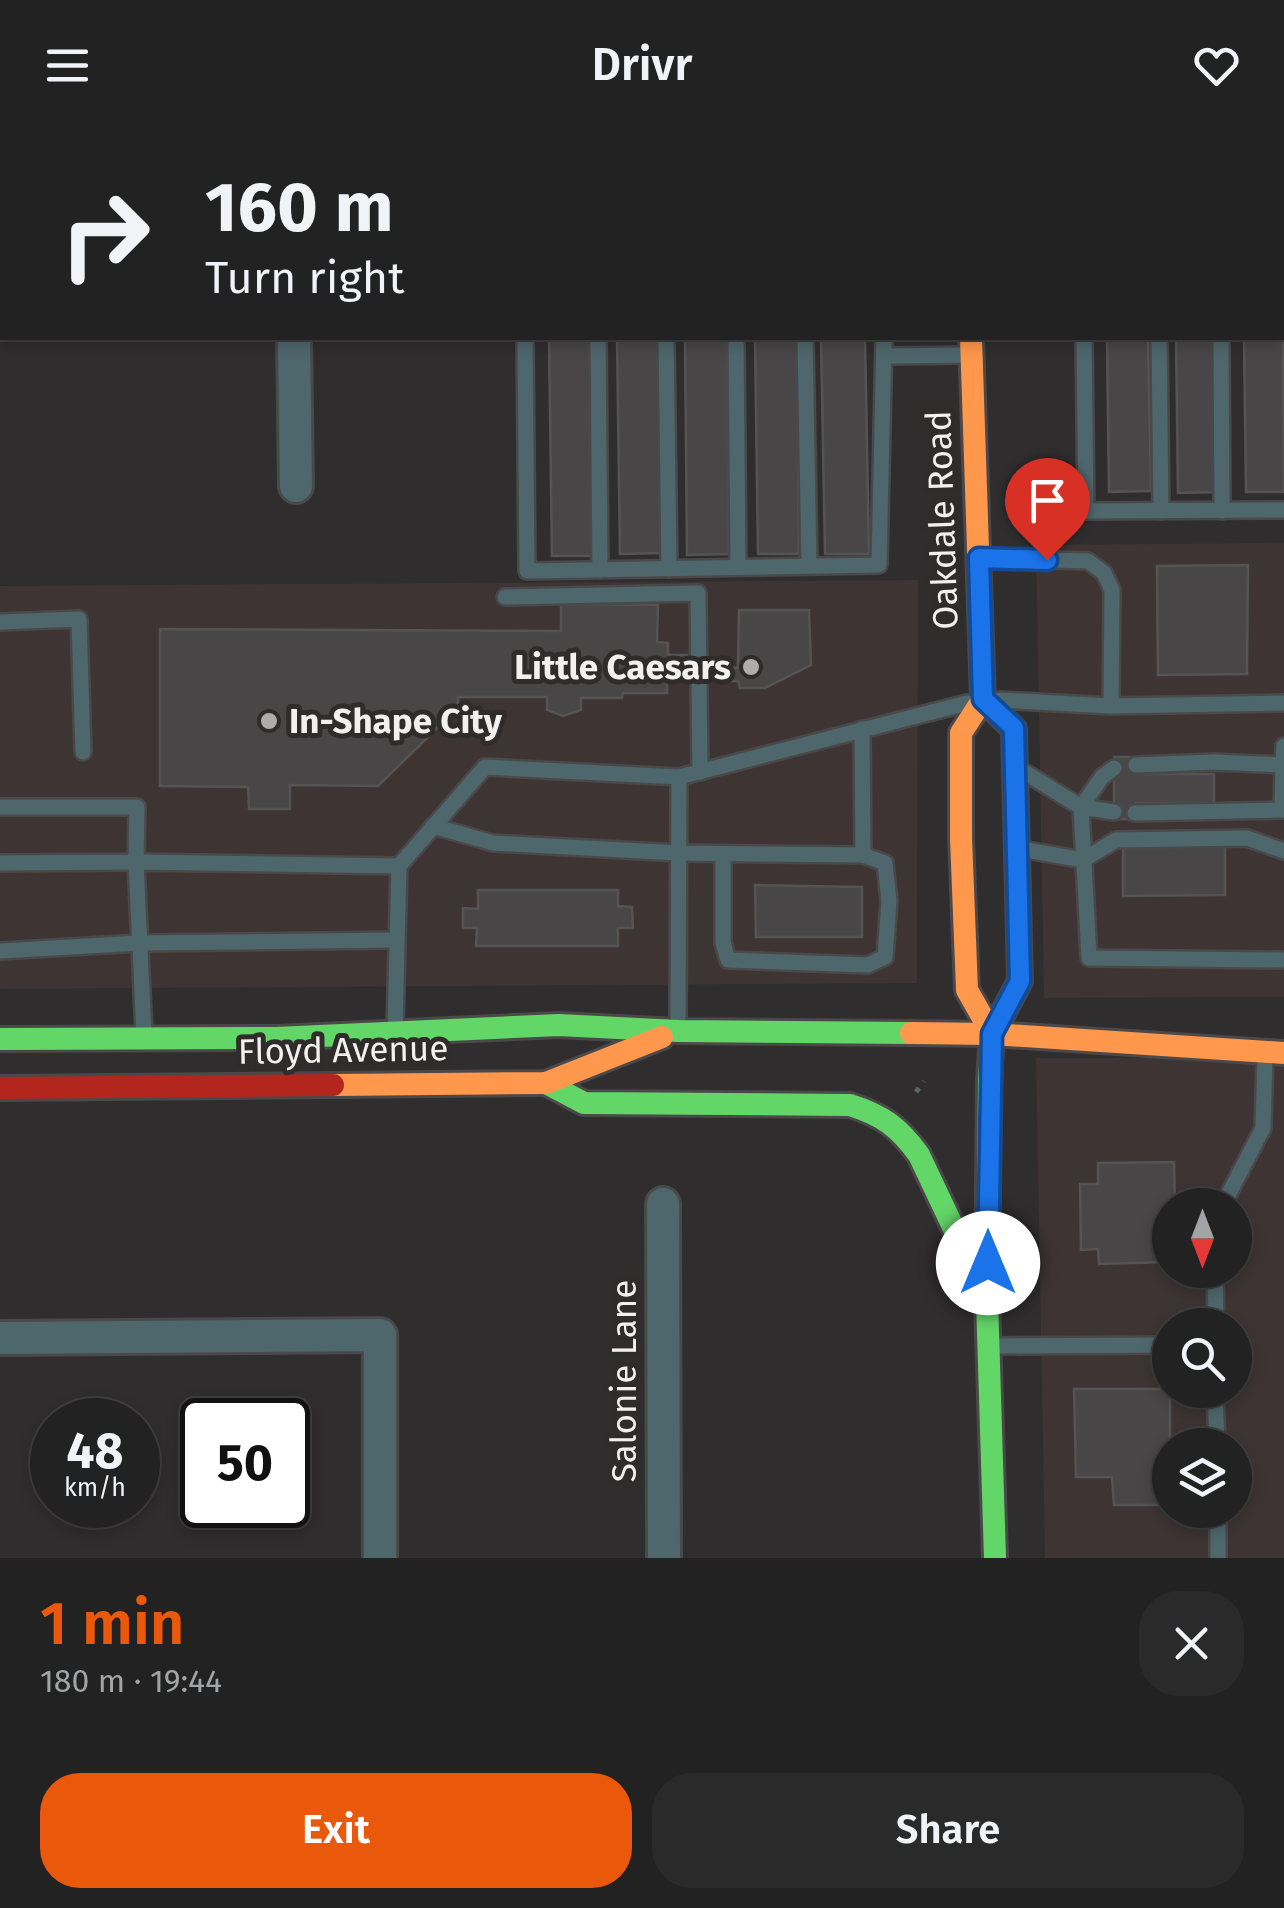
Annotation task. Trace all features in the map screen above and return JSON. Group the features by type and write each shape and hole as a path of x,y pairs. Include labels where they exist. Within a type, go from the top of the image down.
{"main road":[{"name":"Oakdale Road","path":"971,346 983,699 961,733 961,838 967,990 992,1034"},
{"path":"983,699 1014,728 1020,981 992,1034 988,1300 995,1558"},
{"name":"Floyd Avenue","path":"0,1040 276,1038 559,1024 678,1031 992,1034 1274,1053"},
{"name":"Floyd Avenue","path":"0,1088 546,1083 678,1031"},
{"path":"546,1083 584,1103 850,1105 885,1117 925,1161 988,1300"}],"street":[{"path":"294,340 296,486"},
{"name":"Salonie Lane","path":"663,1204 664,1558"},
{"path":"0,1338 380,1336 380,1558"}],"lane":[{"path":"525,340 527,570 879,565 884,340"},
{"path":"598,340 600,570"},
{"path":"666,340 669,568"},
{"path":"736,340 738,567"},
{"path":"806,340 809,566"},
{"path":"1084,340 1086,511 1284,510"},
{"path":"1159,340 1161,511"},
{"path":"1221,340 1222,511"},
{"path":"885,356 971,346"},
{"path":"979,558 1088,561 1104,573 1112,590 1110,706"},
{"path":"505,597 698,593 700,772"},
{"path":"0,622 79,620 83,752"},
{"path":"395,1032 399,866 485,767 679,778 983,699 1110,706 1284,703"},
{"path":"862,728 863,854"},
{"path":"1135,813 1283,810 1284,746"},
{"path":"1136,766 1214,762 1283,766"},
{"path":"1015,766 1081,807 1114,812"},
{"path":"1114,768 1102,777 1081,807 1089,958 1284,960"},
{"path":"678,1031 679,778"},
{"path":"0,807 137,807 144,1038"},
{"path":"433,826 493,843 679,853 863,854 885,863 889,902 885,957 868,965 728,960 723,942 722,854"},
{"path":"1018,848 1083,860 1116,840 1247,838 1284,851"},
{"path":"0,864 399,866"},
{"path":"0,951 140,943 397,940"},
{"path":"1233,1188 1263,1128 1274,1053"},
{"path":"989,1346 1152,1345"},
{"path":"1218,1528 1218,1558"}],"shaded area":[{"path":"1284,543 1284,997 1044,998 1036,545"},
{"path":"918,580 917,983 0,989 0,586"},
{"path":"1036,1058 1284,1058 1284,1558 1045,1558"}],"building":[{"path":"549,340 591,340 594,556 552,556"},
{"path":"617,340 660,340 663,553 620,554"},
{"path":"685,340 727,340 729,554 687,555"},
{"path":"755,340 797,340 799,554 758,554"},
{"path":"821,340 865,340 869,554 825,554"},
{"path":"1107,340 1148,340 1151,491 1109,492"},
{"path":"1176,340 1216,340 1218,492 1178,493"},
{"path":"1244,340 1283,340 1284,492 1246,492"},
{"path":"1248,565 1247,674 1158,675 1157,566"},
{"path":"561,604 658,605 657,642 668,643 668,655 687,655 687,680 667,679 667,693 581,698 581,710 563,716 547,710 547,697 458,697 458,708 378,786 290,785 290,809 249,809 248,787 160,786 160,629 561,631"},
{"path":"739,610 809,610 811,665 765,688 740,688 738,681 727,681 727,667 738,668"},
{"path":"1114,757 1136,757 1137,774 1214,774 1214,803 1136,803 1136,819 1114,819"},
{"path":"1123,841 1225,841 1225,895 1123,896"},
{"path":"755,885 862,887 862,937 756,937"},
{"path":"478,890 618,890 618,906 632,907 633,928 618,928 618,946 476,946 477,928 463,928 463,908 478,909"},
{"path":"1174,1162 1175,1188 1152,1188 1152,1263 1099,1264 1098,1249 1081,1250 1080,1184 1098,1184 1098,1163"},
{"path":"1074,1389 1152,1389 1152,1408 1170,1408 1170,1428 1152,1428 1152,1505 1114,1505 1112,1477 1076,1477"}],"traffic: fast":[{"path":"983,699 1014,729 1020,981 992,1034 989,1081 987,1300 995,1558"},
{"path":"0,1039 276,1038 559,1025 678,1031 911,1033"},
{"path":"546,1083 584,1103 850,1105 871,1113 889,1123 919,1155 981,1286"}],"traffic: slow":[{"path":"971,340 983,699 961,733 961,838 967,990 992,1034"},
{"path":"911,1033 992,1034 1284,1053"},
{"path":"333,1085 546,1083 662,1037"}],"traffic: jam":[{"path":"0,1088 333,1085"}],"place":[{"name":"Little Caesars","path":"751,667"},
{"name":"In-Shape City","path":"269,721"}],"route":[{"path":"988,1263 992,1034 1020,981 1014,728 983,699 979,558 1047,560"}]}
